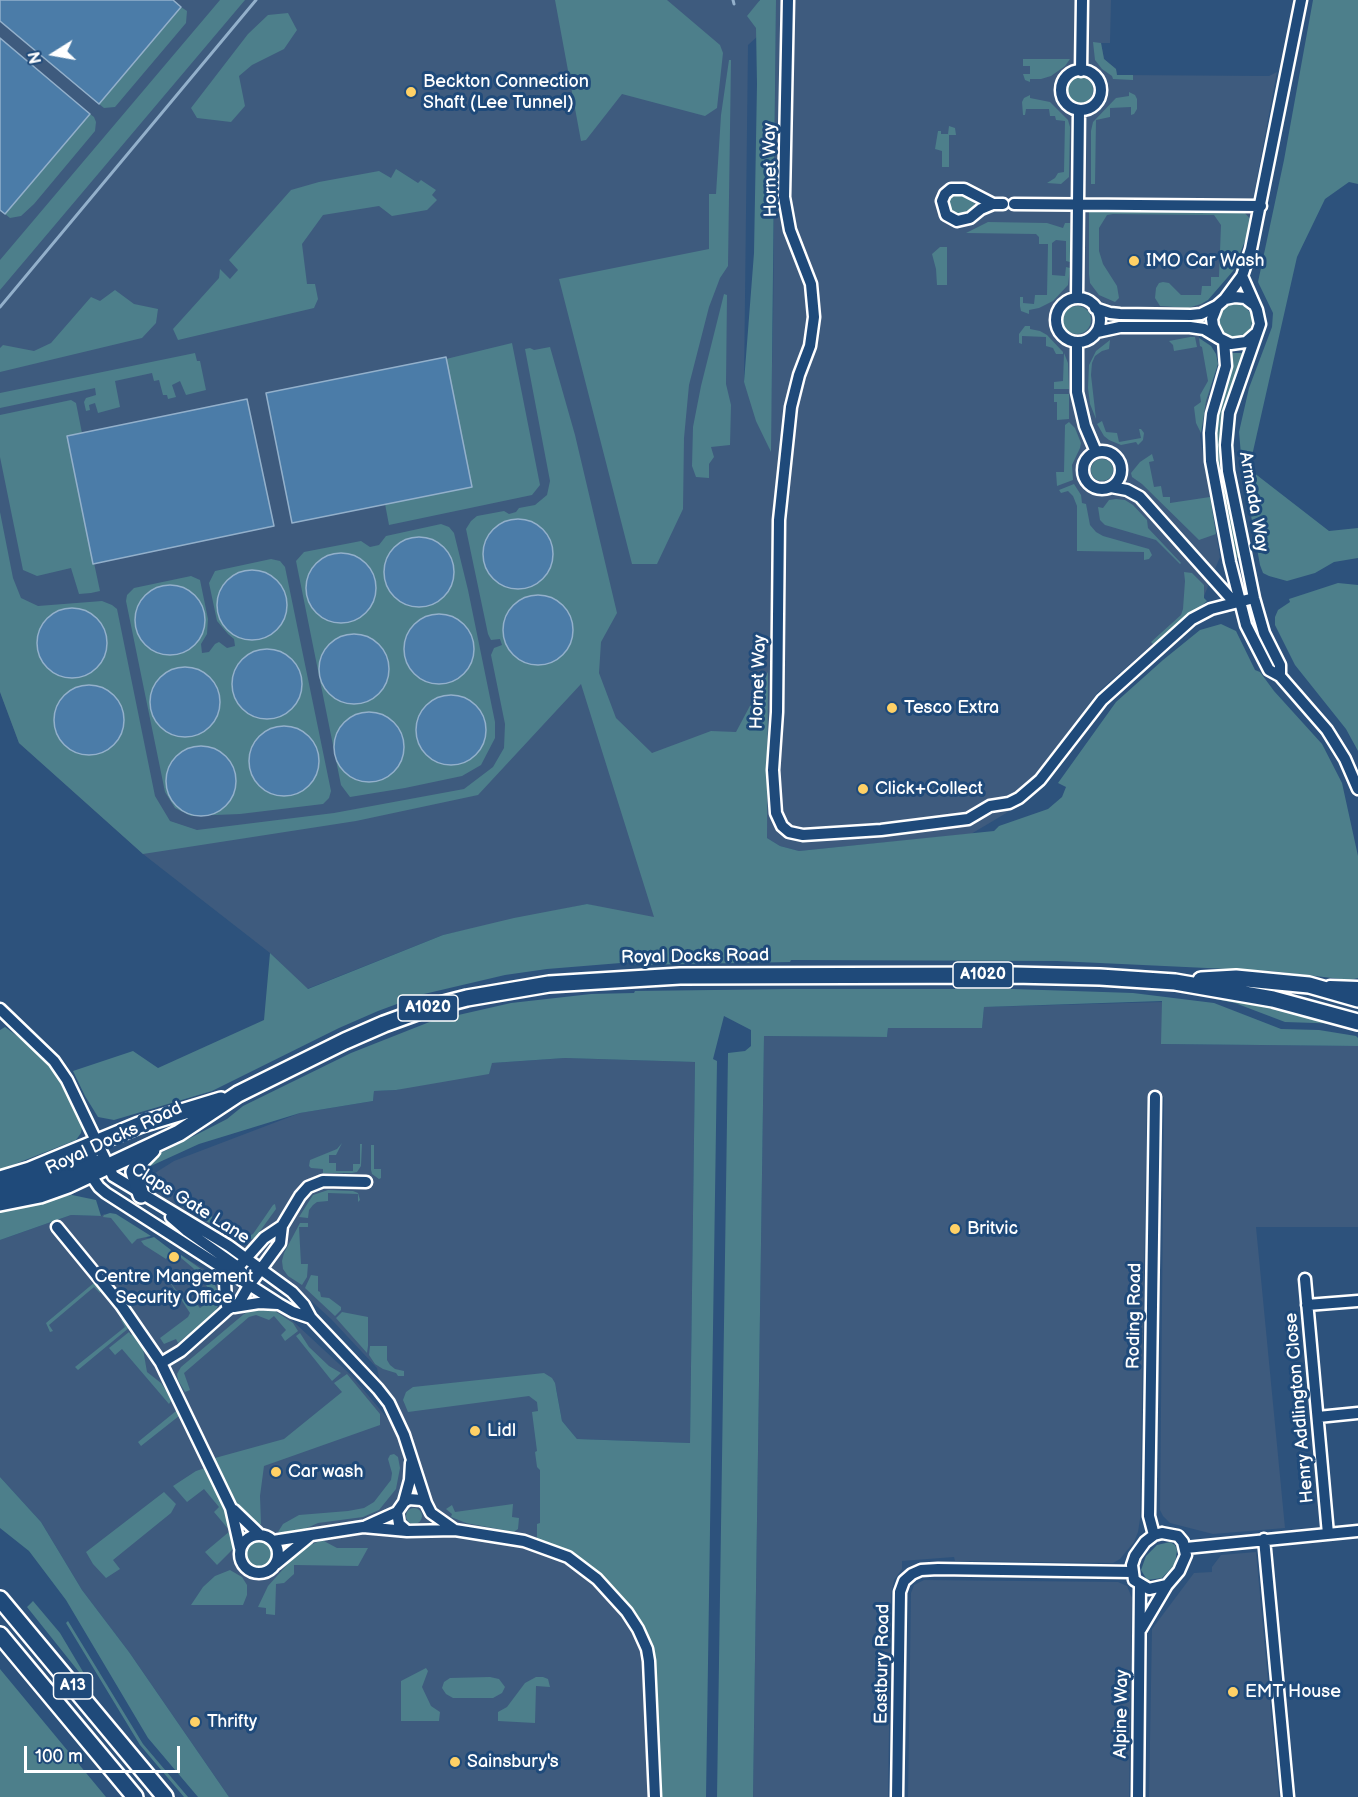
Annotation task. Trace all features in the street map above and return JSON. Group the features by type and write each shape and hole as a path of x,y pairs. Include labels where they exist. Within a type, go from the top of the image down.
{"highway":[{"name":"Royal Docks Road","path":"0,1203 40,1195 90,1168 107,1166 179,1133 238,1094 345,1041 428,1008 508,989 559,982 634,977 1046,975 1174,982 1274,999 1358,1022"},
{"name":"Royal Docks Road","path":"1174,982 1236,978 1309,985 1358,999"},
{"name":"Royal Docks Road","path":"0,1179 30,1170 139,1125 238,1094"},
{"path":"141,1195 134,1172 138,1163 164,1140"},
{"name":"A1020","path":"0,1190 90,1168"},
{"name":"A13","path":"0,1599 165,1797"},
{"name":"A13","path":"3,1640 135,1797"}],"street":[{"name":"Hornet Way","path":"788,0 784,197 790,230 811,284 814,317 810,346 799,375 791,407 779,520 777,712 772,770 776,813 782,826 789,832 803,835 881,830 968,819 990,806 1009,803 1019,798 1040,780 1079,727 1121,681 1192,619 1211,609 1237,602"},
{"path":"1081,70 1082,0"},
{"path":"1221,303 1242,276 1251,249 1301,0"},
{"path":"1081,70 1092,74 1101,89 1094,105 1084,110 1068,105 1061,89 1065,78 1081,70"},
{"path":"1077,298 1078,110"},
{"path":"1003,204 1261,207"},
{"name":"Armada Way","path":"1242,276 1260,317 1229,412 1226,445 1228,471 1254,598 1264,633 1280,665 1280,676"},
{"path":"1253,304 1245,298 1234,297 1201,314 1120,314 1095,308 1084,299 1077,298 1065,302 1060,307 1056,320 1057,327 1064,338 1077,342 1088,340 1097,332 1120,327 1204,329 1231,344 1246,342 1257,331"},
{"name":"Armada Way","path":"1221,303 1214,312 1213,326 1221,339 1226,366 1212,414 1210,444 1237,602 1254,643 1269,670 1280,676 1327,730 1345,759 1358,789"},
{"path":"1095,308 1100,319 1097,332"},
{"path":"1077,342 1077,392 1085,426 1096,452"},
{"path":"1111,487 1116,484 1121,473 1119,462 1112,453 1096,452 1086,459 1083,471 1087,482 1097,488 1111,487 1128,490 1140,497 1237,602 1254,598"},
{"path":"1309,985 1358,987"},
{"name":"Claps Gate Lane","path":"0,1009 54,1061 68,1080 113,1176 141,1195 208,1233 239,1266 250,1284 293,1312 311,1318"},
{"name":"Roding Road","path":"1154,1535 1149,1516 1149,1503 1155,1097"},
{"path":"90,1168 96,1142"},
{"name":"Claps Gate Lane","path":"90,1168 106,1193 222,1267 239,1266 261,1270 292,1292 304,1305 311,1318 366,1375 389,1404 404,1435 411,1463"},
{"path":"161,1363 181,1351 243,1297 280,1243 282,1226 300,1196 310,1185 322,1181 366,1182"},
{"path":"239,1266 264,1238 282,1226"},
{"path":"57,1227 121,1305 161,1363 231,1508 240,1548 240,1560 244,1566 250,1571 263,1573 268,1571 310,1536"},
{"path":"222,1267 231,1308"},
{"name":"Henry Addlington Close","path":"1305,1279 1328,1534"},
{"path":"1307,1305 1358,1301"},
{"path":"231,1308 259,1303 279,1304"},
{"path":"1318,1416 1358,1413"},
{"path":"231,1508 260,1535 273,1541 363,1527 397,1512 404,1502 410,1480 411,1463"},
{"path":"411,1463 419,1478 431,1519 424,1530"},
{"path":"404,1502 415,1498 455,1530"},
{"path":"397,1512 399,1524 407,1531"},
{"path":"363,1527 413,1533 424,1530 455,1530 524,1541 568,1557 597,1579 627,1612 647,1649 655,1797"},
{"path":"1167,1585 1149,1589 1134,1580 1132,1572 1138,1549 1154,1535 1172,1533 1178,1536 1186,1548 1358,1531"},
{"path":"240,1548 247,1539 260,1535"},
{"path":"1264,1539 1288,1797"},
{"path":"273,1541 278,1553 276,1564"},
{"name":"Alpine Way","path":"1140,1631 1167,1585 1184,1563 1186,1548"},
{"name":"Eastbury Road","path":"897,1797 900,1592 904,1581 921,1570 1132,1572"},
{"name":"Alpine Way","path":"1138,1797 1140,1585"}],"shaded area":[{"path":"0,0 759,0 758,36 748,45 744,382 770,450 776,0 1111,0 1110,43 1101,43 1104,59 1116,69 1117,75 1269,76 1277,72 1249,220 1227,278 1202,305 1199,338 1213,350 1217,359 1200,436 1220,557 1202,601 1098,692 1008,812 971,834 799,851 780,846 767,838 767,702 759,949 587,904 443,935 307,989 270,953 143,854 19,743 0,692"},
{"path":"0,0 173,0 181,7 99,104 0,21"},
{"path":"0,38 90,114 5,214 0,210"},
{"path":"446,357 472,487 292,523 266,393"},
{"path":"247,399 274,526 93,564 67,436"},
{"path":"518,519 531,522 543,529 550,541 553,554 550,567 543,579 531,586 518,589 505,586 493,579 486,567 483,554 486,541 493,529 505,522"},
{"path":"419,537 432,540 444,547 451,559 454,572 451,585 444,597 432,604 419,607 406,604 394,597 387,585 384,572 387,559 394,547 406,540"},
{"path":"341,553 354,556 366,563 373,575 376,588 373,601 366,613 354,620 341,623 328,620 316,613 309,601 306,588 309,575 316,563 328,556"},
{"path":"252,570 265,573 277,580 284,592 287,605 284,618 277,630 265,637 252,640 239,637 227,630 220,618 217,605 220,592 227,580 239,573"},
{"path":"170,585 183,588 195,595 202,607 205,620 202,633 195,645 183,652 170,655 157,652 145,645 138,633 135,620 138,607 145,595 157,588"},
{"path":"538,595 551,598 563,605 570,617 573,630 570,643 563,655 551,662 538,665 525,662 513,655 506,643 503,630 506,617 513,605 525,598"},
{"path":"72,608 85,611 97,618 104,630 107,643 104,656 97,668 85,675 72,678 59,675 47,668 40,656 37,643 40,630 47,618 59,611"},
{"path":"439,614 452,617 464,624 471,636 474,649 471,662 464,674 452,681 439,684 426,681 414,674 407,662 404,649 407,636 414,624 426,617"},
{"path":"354,634 367,637 379,644 386,656 389,669 386,682 379,694 367,701 354,704 341,701 329,694 322,682 319,669 322,656 329,644 341,637"},
{"path":"267,649 280,652 292,659 299,671 302,684 299,697 292,709 280,716 267,719 254,716 242,709 235,697 232,684 235,671 242,659 254,652"},
{"path":"185,667 198,670 210,677 217,689 220,702 217,715 210,727 198,734 185,737 172,734 160,727 153,715 150,702 153,689 160,677 172,670"},
{"path":"89,685 102,688 114,695 121,707 124,720 121,733 114,745 102,752 89,755 76,752 64,745 57,733 54,720 57,707 64,695 76,688"},
{"path":"451,695 464,698 476,705 483,717 486,730 483,743 476,755 464,762 451,765 438,762 426,755 419,743 416,730 419,717 426,705 438,698"},
{"path":"369,712 382,715 394,722 401,734 404,747 401,760 394,772 382,779 369,782 356,779 344,772 337,760 334,747 337,734 344,722 356,715"},
{"path":"284,726 297,729 309,736 316,748 319,761 316,774 309,786 297,793 284,796 271,793 259,786 252,774 249,761 252,748 259,736 271,729"},
{"path":"201,746 214,749 226,756 233,768 236,781 233,794 226,806 214,813 201,816 188,813 176,806 169,794 166,781 169,768 176,756 188,749"},
{"path":"1162,1002 1162,1044 1358,1046 1358,1227 1256,1227 1285,1528 1213,1534 1170,1523 1160,1510 1164,1097 1147,1096 1140,1519 1134,1542 1120,1559 1113,1563 955,1561 954,1557 902,1561 902,1569 894,1580 891,1594 888,1797 753,1797 764,1036 887,1037 888,1028 982,1028 984,1007"},
{"path":"565,1058 695,1062 690,1443 577,1439 562,1421 556,1388 556,1547 583,1561 603,1576 649,1644 655,1672 650,1797 229,1797 129,1652 82,1590 41,1522 0,1477 0,1240 71,1215 101,1216 104,1214 282,1311 351,1375 388,1419 377,1368 331,1319 297,1288 231,1241 142,1185 144,1175 155,1173 174,1161 300,1113 373,1101 374,1091 396,1090 492,1063"},
{"path":"1256,1552 1279,1797 1149,1797 1152,1629 1194,1573 1212,1572 1212,1567 1221,1555"},
{"path":"924,1580 1118,1582 1127,1586 1132,1598 1129,1797 908,1797 911,1593 914,1585"}],"green space":[{"path":"220,0 245,0 0,290 0,260"},
{"path":"555,0 667,0 720,45 723,53 717,108 705,116 622,94 586,140 581,141"},
{"path":"760,0 776,0 771,452 756,421 744,382 754,253 757,84 756,28 747,16"},
{"path":"1313,0 1358,0 1358,184 1349,182 1325,199 1297,257 1249,469 1329,531 1358,528 1358,558 1334,562 1315,573 1287,581 1263,573 1260,565 1242,466 1239,432 1249,388 1272,327 1273,313 1258,282 1284,160"},
{"path":"181,7 187,11 186,23 115,107 104,108 99,104"},
{"path":"288,13 297,30 284,49 252,65 239,76 245,106 231,122 197,118 191,108 248,34 268,15"},
{"path":"1093,42 1101,43 1104,59 1116,69 1117,75 1133,75 1133,80 1113,79 1102,69 1095,60"},
{"path":"1023,59 1070,59 1065,66 1051,76 1030,79 1030,82 1025,80 1023,74 1030,74 1030,66 1023,66"},
{"path":"729,60 731,60 728,266 720,278 709,307 689,385 684,438 683,509 657,564 632,564 559,279 709,249 709,194 716,194 721,115"},
{"path":"1080,77 1089,81 1093,90 1089,99 1080,103 1071,99 1067,90 1071,81"},
{"path":"1129,92 1137,99 1137,109 1134,114 1131,115 1131,107 1110,108 1110,117 1096,120 1095,184 1091,184 1093,122 1116,98 1129,96"},
{"path":"1030,95 1030,98 1050,102 1068,120 1070,127 1069,177 1061,184 1047,183 1058,173 1064,172 1065,121 1056,120 1055,116 1050,116 1049,109 1026,109 1023,115 1022,102"},
{"path":"90,114 96,122 95,131 34,204 21,216 10,218 5,214"},
{"path":"949,126 955,128 956,135 949,135 949,167 942,167 942,151 935,149 938,131 941,131 941,134 948,134"},
{"path":"396,169 418,183 421,180 436,190 432,195 437,200 427,210 392,216 379,206 323,215 302,244 307,284 315,284 318,299 314,308 178,340 173,329 219,278 220,269 230,279 238,270 229,260 291,190 319,182 379,171 391,178"},
{"path":"960,193 975,204 974,207 959,215 953,213 949,207 949,200"},
{"path":"1089,211 1236,212 1245,213 1251,220 1233,271 1208,300 1188,308 1160,306 1155,298 1156,288 1159,283 1163,282 1169,283 1181,295 1201,295 1202,286 1211,286 1211,277 1219,277 1221,225 1214,215 1107,215 1099,228 1099,251 1103,264 1117,286 1119,298 1115,302 1099,295 1090,283"},
{"path":"988,222 1047,223 1063,228 1065,223 1070,223 1070,262 1066,261 1066,241 1056,240 1052,243 1052,275 1065,276 1066,267 1070,268 1068,285 1053,301 1029,310 1029,314 1021,311 1020,297 1023,297 1023,303 1034,304 1035,295 1047,295 1048,244 1039,244 1039,237 1036,234 966,233"},
{"path":"940,247 947,247 947,285 937,285 932,254"},
{"path":"115,290 134,304 158,309 156,323 142,338 0,372 0,348 3,345 34,351 51,343 91,297 100,301"},
{"path":"724,294 727,295 726,384 731,405 730,445 711,447 714,457 709,464 709,478 696,477 692,466 693,427"},
{"path":"1235,304 1247,309 1252,321 1247,333 1235,338 1223,333 1218,321 1223,309"},
{"path":"1077,306 1087,310 1091,320 1087,330 1077,334 1067,330 1063,320 1067,310"},
{"path":"1025,326 1030,326 1030,329 1047,335 1063,354 1056,354 1053,348 1046,346 1046,337 1022,336 1022,344 1019,343 1019,334"},
{"path":"1195,337 1197,347 1174,351 1169,341"},
{"path":"1199,338 1211,346 1218,364 1206,401 1201,433 1196,423 1194,407 1201,402 1200,395 1208,381"},
{"path":"1110,340 1109,349 1095,356 1092,363 1091,375 1096,419 1090,404 1089,365 1096,351"},
{"path":"512,343 540,485 532,495 389,525 385,504 472,487 446,359"},
{"path":"550,347 575,435 617,613 601,642 599,673 616,718 652,753 711,731 736,732 768,672 767,838 780,846 799,851 994,831 999,826 1048,809 1062,797 1066,787 1058,783 1116,702 1200,630 1221,624 1236,631 1255,670 1260,672 1322,744 1342,783 1358,856 1358,978 1350,980 1271,971 1057,961 791,960 790,962 634,965 633,962 547,969 505,975 424,994 339,1028 212,1091 114,1120 98,1117 73,1071 133,1051 158,1068 264,1020 270,953 308,989 443,935 514,918 587,904 654,917 581,684 478,795 356,821 143,854 19,743 0,692 0,512 13,578 21,598 38,606 102,601 117,609 155,796 170,821 197,830 334,813 464,789 493,767 504,748 505,724 491,655 494,648 502,645 500,639 491,640 488,634 466,529 477,516 504,511 509,514 516,512 519,508 535,505 547,495 550,481 525,349"},
{"path":"195,353 197,361 200,361 206,390 186,395 180,381 172,385 176,397 168,399 167,395 163,395 159,380 154,381 152,373 115,381 120,407 98,413 95,403 89,405 90,410 86,411 84,402 86,398 96,395 95,388 0,408 0,393"},
{"path":"1064,353 1068,363 1069,389 1054,389 1054,382 1063,381"},
{"path":"1232,353 1243,353 1224,409 1220,443 1240,557 1236,558 1217,464 1216,435 1219,411 1233,367"},
{"path":"1054,394 1069,394 1069,419 1057,420 1057,402 1054,402"},
{"path":"71,400 76,403 82,433 67,436 100,591 79,594 71,568 37,576 23,570 0,457 0,415"},
{"path":"1102,421 1106,432 1117,433 1119,442 1141,438 1139,429 1144,433 1143,440 1138,445 1136,442 1121,445 1109,440 1097,424"},
{"path":"1069,422 1075,428 1081,443 1072,465 1073,480 1057,486 1056,472 1064,472 1065,425"},
{"path":"1152,454 1154,461 1149,462 1154,487 1161,486 1163,497 1170,497 1170,503 1210,497 1216,534 1199,540 1132,477 1131,473 1140,462"},
{"path":"1102,459 1112,466 1113,470 1106,480 1102,481 1092,474 1091,470 1098,460"},
{"path":"1074,484 1081,495 1082,503 1086,504 1090,525 1096,532 1149,549 1152,555 1149,559 1144,560 1144,552 1077,551 1077,506 1068,491 1061,493 1059,490"},
{"path":"1109,500 1125,500 1133,505 1147,520 1148,528 1180,564 1156,540 1105,525 1100,520 1098,507 1103,508"},
{"path":"441,524 449,527 454,533 495,722 495,738 481,765 462,776 350,797 341,785 296,561 304,552 361,541 370,547 379,545 386,536"},
{"path":"271,559 280,561 285,567 331,791 329,798 323,804 240,814 191,816 175,808 165,792 126,601 127,595 134,588 191,576 200,580 208,619 207,634 201,644 202,653 209,652 219,642 227,648 235,646 234,639 217,621 209,583 215,571"},
{"path":"1184,572 1192,573 1204,585 1204,598 1207,601 1155,646 1151,642 1181,615"},
{"path":"1338,583 1358,585 1358,751 1346,729 1295,665 1275,625 1278,610 1290,602 1289,599"},
{"path":"1013,989 1133,993 1214,1003 1281,1029 1319,1030 1356,1036 1358,1046 1161,1044 1162,1001 984,1007 982,1028 888,1028 887,1037 764,1036 753,1797 717,1797 728,1053 745,1051 751,1046 751,1030 724,1016 713,1059 717,1061 706,1797 650,1797 655,1672 649,1644 603,1576 583,1561 537,1539 537,1524 540,1523 540,1470 537,1467 532,1412 538,1411 537,1402 529,1396 408,1412 403,1400 406,1392 413,1387 544,1373 555,1383 562,1421 577,1439 690,1443 695,1062 565,1058 492,1063 489,1074 396,1090 374,1091 373,1101 300,1113 199,1144 142,1170 151,1158 227,1119 243,1106 351,1053 432,1021 511,1003 591,994 634,993 635,991"},
{"path":"1216,996 1254,1001 1345,1024 1285,1022 1235,1003 1215,999"},
{"path":"5,1027 40,1053 64,1080 81,1117 82,1127 76,1140 0,1170 0,1030"},
{"path":"342,1143 336,1155 329,1155 329,1163 336,1163 336,1171 353,1171 353,1164 360,1164 360,1144 362,1144 361,1166 357,1172 323,1173 323,1169 309,1166 310,1160 337,1149"},
{"path":"371,1145 374,1145 374,1169 381,1169 379,1179 372,1174 371,1170"},
{"path":"328,1190 353,1191 358,1193 360,1200 358,1202 358,1194 328,1193 328,1201 317,1202 313,1205 309,1210 308,1218 299,1217 313,1195"},
{"path":"72,1195 96,1200 101,1216 71,1215 0,1240 0,1212"},
{"path":"179,1204 200,1208 245,1238 253,1234 275,1204 276,1209 255,1238 244,1241 235,1239"},
{"path":"110,1213 116,1214 151,1236 137,1239 132,1244 111,1218 103,1217"},
{"path":"300,1223 308,1223 308,1227 299,1227 301,1264 308,1264 307,1277 302,1285 288,1276 283,1269 282,1261"},
{"path":"154,1237 171,1250 166,1259 141,1241"},
{"path":"181,1255 211,1276 221,1299 215,1312 178,1343 176,1339 164,1344 160,1338 190,1313 165,1275 169,1273 176,1277 170,1282 188,1306 194,1301 200,1308 209,1302 204,1294 209,1289 193,1268 180,1257"},
{"path":"311,1275 318,1276 318,1291 321,1297 329,1298 341,1307 335,1316 305,1288"},
{"path":"95,1282 101,1289 100,1293 94,1287 49,1325 53,1331 50,1332 46,1323"},
{"path":"262,1309 275,1311 293,1323 298,1331 285,1341 281,1335 286,1330 274,1316 269,1320 256,1315 249,1317 184,1373 190,1390 185,1392 177,1374 181,1367 244,1314"},
{"path":"342,1312 368,1317 367,1353 336,1318"},
{"path":"121,1320 125,1320 130,1327 78,1370 75,1367 125,1327"},
{"path":"129,1332 131,1335 133,1333 143,1349 147,1372 161,1383 167,1392 171,1401 169,1404 122,1349 115,1355 109,1348"},
{"path":"300,1333 309,1347 329,1366 341,1373 332,1381 296,1336"},
{"path":"370,1346 387,1346 387,1360 395,1369 404,1371 404,1376 398,1376 375,1364 369,1355"},
{"path":"347,1374 380,1414 380,1425 264,1466 260,1496 261,1524 248,1531 215,1458 284,1439 342,1392 334,1383"},
{"path":"176,1411 179,1416 141,1446 138,1442"},
{"path":"394,1454 398,1457 400,1468 396,1489 379,1510 363,1517 318,1523 298,1532 284,1534 278,1532 283,1524 299,1515 348,1511 364,1508 374,1502 391,1480 392,1473 388,1459"},
{"path":"205,1468 234,1531 235,1542 232,1550 217,1565 205,1552 230,1531 214,1512 219,1507 204,1489 187,1502 173,1486"},
{"path":"0,1477 41,1522 82,1590 129,1652 229,1797 198,1797 148,1738 66,1600 29,1551 0,1528"},
{"path":"164,1492 176,1504 171,1513 113,1560 120,1569 106,1578 86,1552"},
{"path":"513,1504 512,1517 519,1518 518,1529 514,1532 466,1523 451,1517 452,1514 446,1509 452,1505 455,1512"},
{"path":"414,1508 420,1510 422,1516 420,1522 414,1524 408,1522 406,1516 408,1510"},
{"path":"322,1540 337,1548 368,1548 358,1566 294,1565 294,1574 284,1583 276,1584 275,1615 266,1614 266,1608 258,1607 268,1586 294,1557 308,1546"},
{"path":"259,1541 268,1545 272,1554 268,1563 259,1567 250,1563 246,1554 250,1545"},
{"path":"1170,1542 1177,1550 1175,1564 1162,1578 1147,1580 1141,1570 1146,1556 1157,1545"},
{"path":"230,1570 242,1577 247,1585 247,1595 243,1605 191,1605 203,1587 215,1576"},
{"path":"33,1601 60,1633 95,1692 27,1607"},
{"path":"68,1621 143,1744 188,1797 184,1797 140,1745 66,1623"},
{"path":"426,1668 428,1671 422,1687 431,1706 440,1712 439,1721 401,1721 401,1681"},
{"path":"0,1669 106,1797 0,1797"},
{"path":"490,1677 499,1679 505,1687 502,1693 493,1698 453,1698 442,1688 444,1682 450,1678"},
{"path":"536,1677 548,1679 550,1687 536,1686 535,1723 498,1721 498,1712 507,1707 525,1683"}],"waterway":[{"path":"0,307 256,0"},
{"path":"733,0 734,4"}],"place":[{"name":"Beckton Connection Shaft (Lee Tunnel)","path":"411,92"},
{"name":"IMO Car Wash","path":"1134,261"},
{"name":"Tesco Extra","path":"892,708"},
{"name":"Click+Collect","path":"863,789"},
{"name":"Britvic","path":"955,1229"},
{"name":"Centre Mangement Security Office","path":"174,1257"},
{"name":"Lidl","path":"475,1431"},
{"name":"Car wash","path":"276,1472"},
{"name":"EMT House","path":"1233,1692"},
{"name":"Thrifty","path":"195,1722"},
{"name":"Sainsbury's","path":"455,1762"}]}
